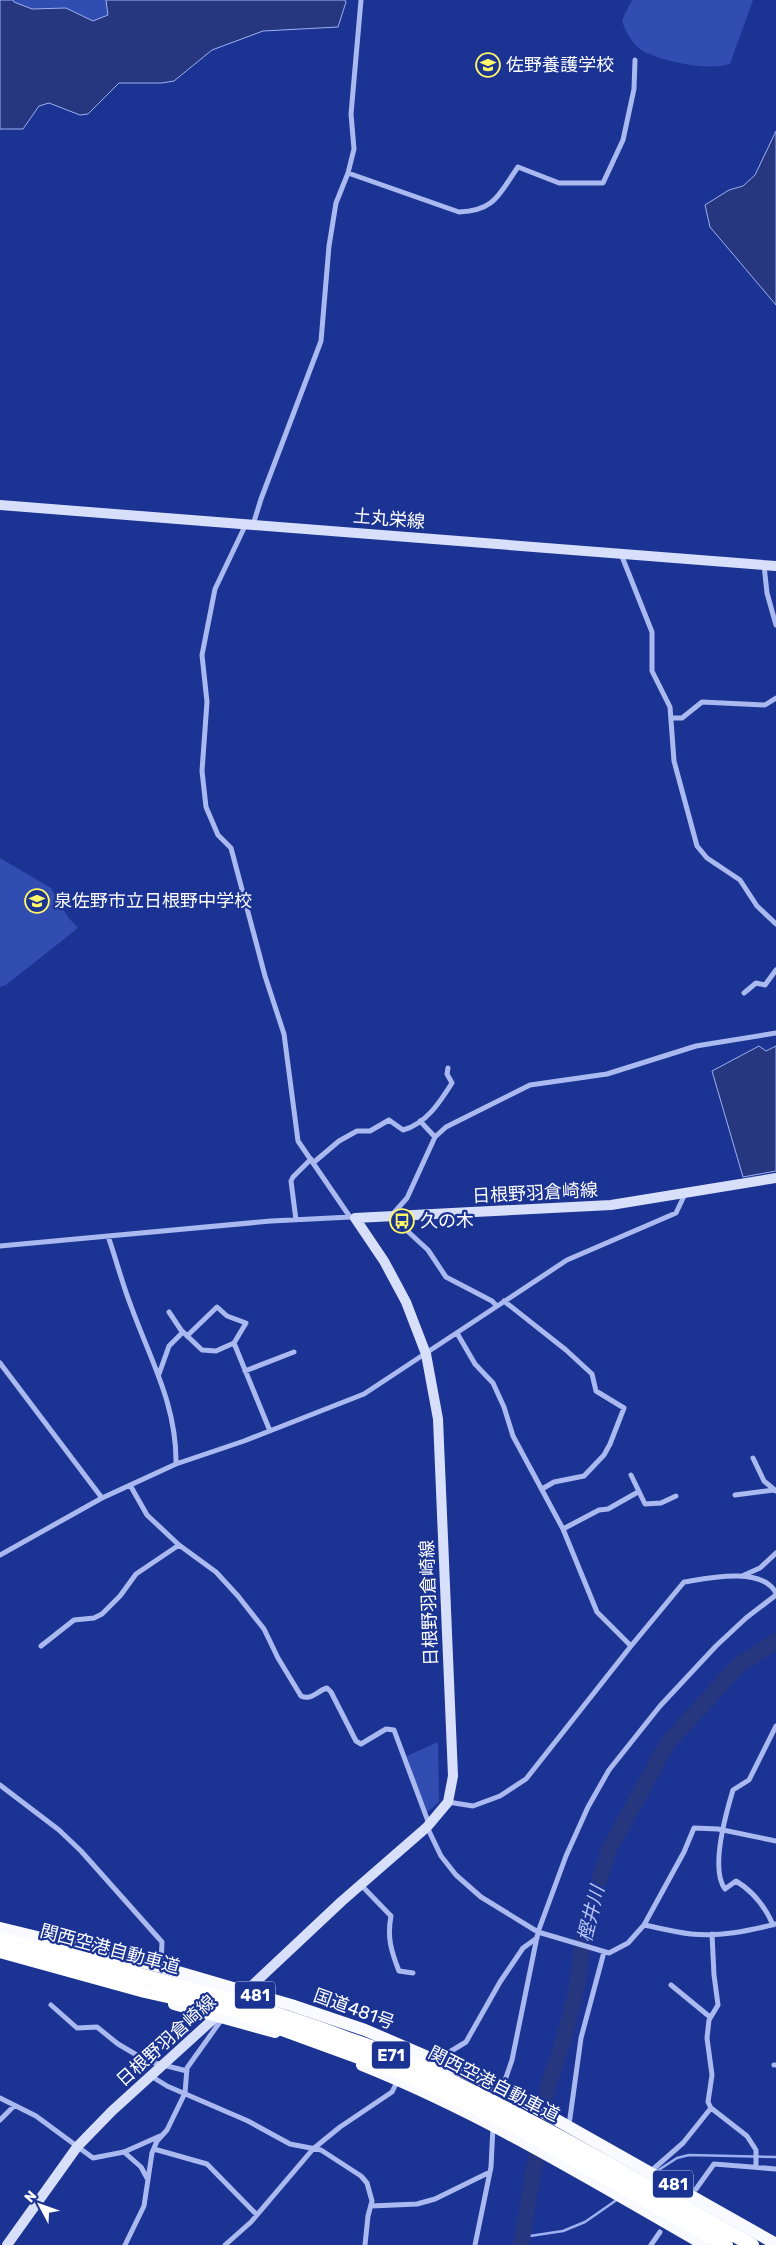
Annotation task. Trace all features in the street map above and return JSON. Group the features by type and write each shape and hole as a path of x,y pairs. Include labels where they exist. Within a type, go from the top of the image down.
{"highway":[{"name":"国道481号","path":"0,1928 161,1967 365,2030 502,2089 776,2244"},
{"name":"関西空港自動車道","path":"0,1939 278,2014 403,2060 485,2098 752,2245"},
{"name":"関西空港自動車道","path":"0,1951 145,1991 230,2010 397,2071 514,2126 726,2245"},
{"name":"481","path":"0,1958 293,2037 398,2080 493,2125 705,2245"}],"main road":[{"name":"土丸栄線","path":"0,505 776,566"},
{"name":"日根野羽倉崎線","path":"353,1218 611,1204 776,1178"},
{"name":"日根野羽倉崎線","path":"7,2245 77,2147 163,2065 220,2017 360,1884 428,1826 448,1802 453,1776 438,1419 426,1354 406,1302 384,1261 353,1218"}],"street":[{"path":"353,1218 298,1141 284,1034 265,976 231,848 218,835 206,807 202,771 207,702 202,655 215,589 250,525 321,341 329,246 336,203 348,173 354,149 351,114 361,0"},
{"path":"348,173 460,212 477,212 491,205 518,167 559,183 603,183 623,140 634,89 635,60"},
{"path":"621,554 652,632 652,671 670,707 674,761 697,846 707,858 740,880 757,906 776,924"},
{"path":"764,565 767,593 776,625"},
{"path":"671,718 682,718 702,702 765,705 776,698"},
{"path":"744,993 756,983 765,984 776,970"},
{"path":"497,1306 492,1300 446,1277 428,1250 392,1216 407,1198 435,1137 446,1127 530,1085 607,1074 696,1046 776,1032"},
{"path":"296,1220 291,1182 293,1176 339,1141 357,1131 370,1131 389,1120 402,1130 420,1122 440,1101 452,1083 447,1074 448,1068"},
{"path":"420,1122 435,1137"},
{"path":"0,1554 102,1498 176,1464 270,1431 364,1394 567,1260 676,1214 686,1193"},
{"path":"0,1246 296,1220 353,1218"},
{"path":"108,1236 130,1305 158,1375 173,1421 176,1438 176,1464"},
{"path":"504,1302 566,1350 592,1374 596,1391 624,1408 604,1455 584,1476 554,1482 542,1489"},
{"path":"169,1312 183,1332 187,1336 202,1350 216,1351 234,1343 246,1324 227,1316 217,1307 187,1336"},
{"path":"158,1375 169,1346 183,1332"},
{"path":"457,1333 476,1364 493,1384 504,1407 513,1436 562,1529 597,1612 631,1646"},
{"path":"234,1343 270,1431"},
{"path":"245,1371 294,1352"},
{"path":"0,1363 102,1498"},
{"path":"753,1458 764,1482 775,1491"},
{"path":"631,1475 645,1504 661,1503 676,1496"},
{"path":"130,1485 147,1515 179,1545 216,1572 238,1596 264,1629 300,1696 310,1698 319,1690 327,1688 331,1692 356,1741 361,1744 386,1729 394,1730 428,1826 442,1856 456,1874 481,1897 538,1935 609,1953 628,1943 644,1925 684,1852 694,1828 721,1830 776,1841"},
{"path":"736,1495 775,1491"},
{"path":"562,1529 599,1510 608,1509 638,1492"},
{"path":"41,1646 74,1620 94,1618 102,1614 120,1596 136,1574 179,1545"},
{"path":"739,1577 760,1568 776,1553"},
{"path":"448,1802 473,1806 500,1796 526,1779 684,1582 722,1576 755,1578 774,1588 776,1594 746,1618 716,1646 654,1713 608,1770 588,1807 566,1856 538,1935 512,2060 502,2089"},
{"path":"644,1925 690,1934 712,1934 743,1932 775,1925 763,1905 745,1886 736,1881 725,1889 719,1882 721,1830 733,1790 749,1780 776,1726"},
{"path":"0,1785 59,1830 81,1851 154,1932 162,1942 161,1967"},
{"path":"360,1884 391,1916 388,1932 390,1950 399,1971 413,1973"},
{"path":"712,1934 718,2005 710,2017 707,2038 712,2075 708,2102 711,2108 747,2136 756,2150 756,2167"},
{"path":"436,2060 466,2042 500,1982 523,1948 538,1935"},
{"path":"568,2126 580,2038 604,1952"},
{"path":"671,1985 710,2017"},
{"path":"51,2005 77,2028 97,2026 118,2044 147,2061 187,2071"},
{"path":"125,2245 144,2206 154,2149 185,2093 187,2068 220,2017"},
{"path":"151,2076 167,2086 248,2121 290,2144 321,2150 361,2176 371,2192 372,2201 366,2223 365,2245"},
{"path":"225,2245 257,2215 313,2149 340,2127 392,2092 398,2080"},
{"path":"0,2098 36,2116 94,2158 124,2152 163,2134"},
{"path":"0,2120 14,2106"},
{"path":"650,2172 683,2144 711,2108"},
{"path":"475,2245 490,2172 493,2125"},
{"path":"154,2149 207,2164 257,2215"},
{"path":"124,2152 141,2167 148,2179"},
{"path":"696,2189 714,2164 776,2169"},
{"path":"371,2206 417,2204 435,2199 490,2172"},
{"path":"651,2245 660,2232"}],"shaded area":[{"path":"0,0 13,0 32,9 66,8 93,21 108,15 106,0 345,0 346,2 338,27 263,31 212,50 174,81 162,83 119,83 88,114 80,115 49,103 39,106 23,129 0,129"},
{"path":"13,0 106,0 109,15 93,21 66,8 32,9"},
{"path":"632,0 753,0 730,64 698,66 662,59 643,51 636,45 622,20"},
{"path":"776,131 776,305 710,227 705,205 729,190 743,186 755,175"},
{"name":"泉佐野市立日根野中学校","path":"0,858 51,888 67,916 78,928 6,985 0,987"},
{"path":"759,1046 766,1051 776,1046 776,1171 743,1177 712,1071"},
{"path":"438,1742 439,1802 425,1814 407,1756"}],"waterway":[{"name":"樫井川","path":"521,2245 548,2086 564,2039 577,1987 586,1919 610,1848 667,1744 739,1665 776,1641"},
{"path":"657,2171 677,2158 689,2155 776,2157"},
{"path":"523,2237 563,2231 585,2222 618,2199"}],"place":[{"name":"佐野養護学校","path":"488,65"},
{"name":"泉佐野市立日根野中学校","path":"37,901"},
{"name":"久の木","path":"402,1221"}]}
